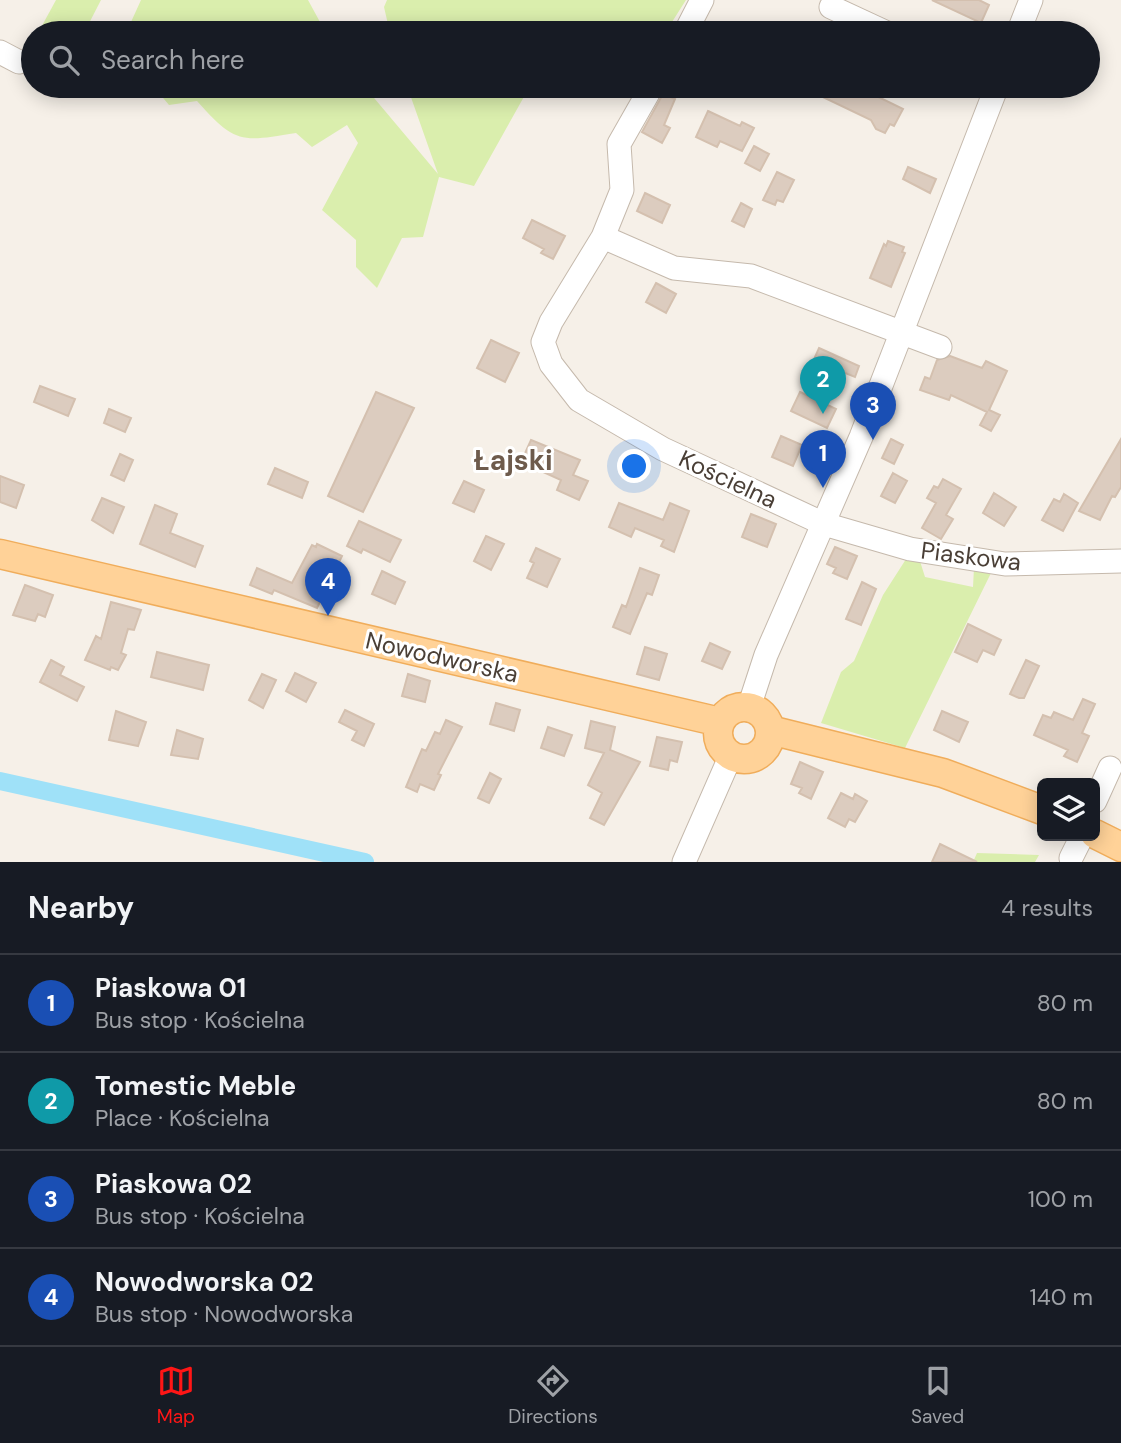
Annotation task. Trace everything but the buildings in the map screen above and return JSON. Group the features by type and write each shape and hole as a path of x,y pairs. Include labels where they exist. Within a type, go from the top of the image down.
{"main road":[{"name":"Nowodworska","path":"0,554 720,722"},
{"path":"749,707 763,715 770,730 764,750 755,757 741,759 731,755 719,741 720,722 731,710 749,707"},
{"path":"770,730 943,773 1037,808"},
{"path":"1100,836 1121,847"}],"street":[{"path":"691,21 702,0"},
{"path":"1023,21 1031,0"},
{"path":"831,7 861,21"},
{"name":"Kościelna","path":"645,98 619,144 622,190 603,237 551,322 544,342 551,364 563,384 590,409 663,449 824,524"},
{"path":"749,707 766,655 903,333 993,98"},
{"path":"603,237 674,268 751,276 940,347"},
{"name":"Piaskowa","path":"824,524 910,549 1005,564 1121,561"},
{"path":"684,862 731,755"},
{"path":"1100,790 1110,768"},
{"path":"1071,858 1080,841"}],"green space":[{"path":"56,0 101,0 90,21 45,21"},
{"path":"141,0 308,0 319,21 131,21"},
{"path":"387,0 686,0 673,21 387,21 384,7"},
{"path":"163,98 374,98 438,174 411,98 523,98 474,186 439,177 423,237 402,238 377,288 356,267 356,240 322,210 358,143 347,125 312,147 296,133 263,138 240,136 221,125 197,101 169,105"},
{"path":"908,556 919,558 925,577 973,587 974,568 992,571 905,748 821,723 841,672 854,661 883,595"},
{"path":"977,853 1039,855 1035,862 973,862"}],"waterway":[{"path":"0,781 365,862"}],"place":[{"name":"Tomestic Meble","path":"823,414"},
{"name":"Piaskowa 02","path":"873,440"},
{"name":"Piaskowa 01","path":"823,488"},
{"name":"Nowodworska 02","path":"328,616"}],"district":[{"name":"Łajski","path":"513,460"}]}
